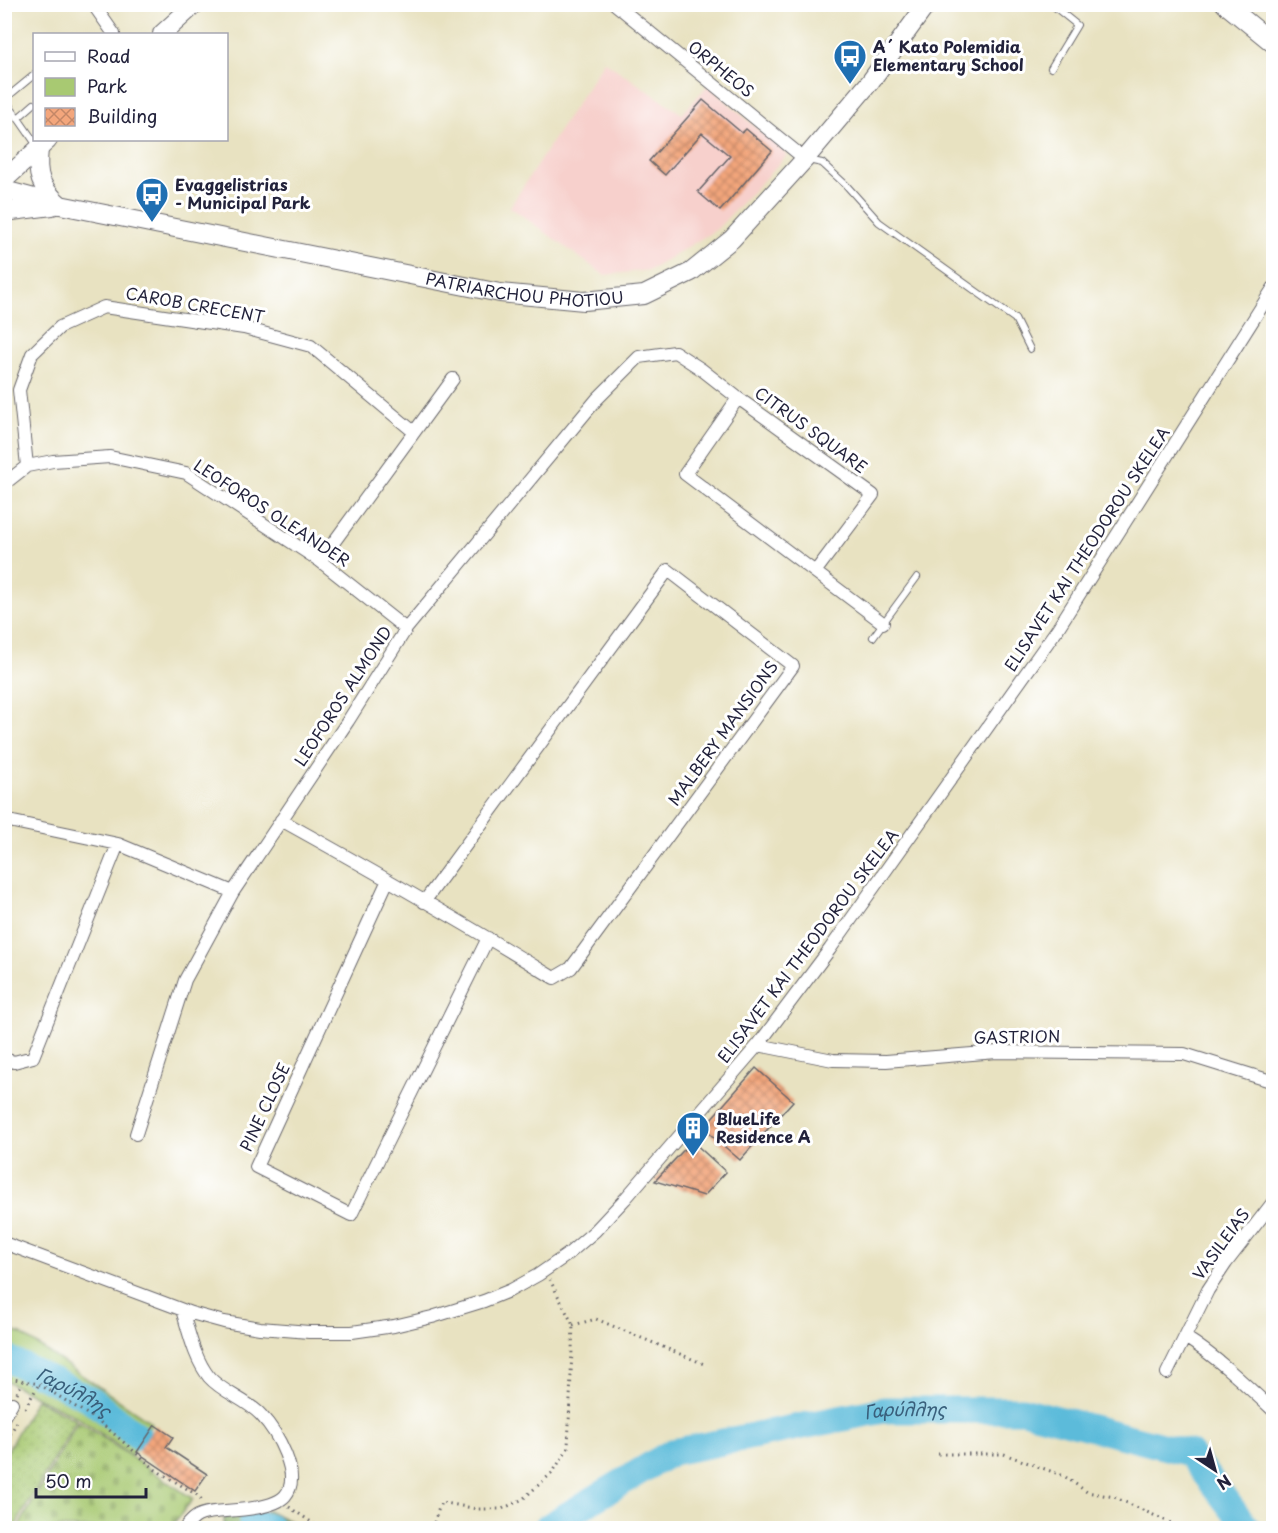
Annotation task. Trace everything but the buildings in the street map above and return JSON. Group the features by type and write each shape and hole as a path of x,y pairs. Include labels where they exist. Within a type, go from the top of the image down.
{"street":[{"path":"93,4 113,33"},
{"path":"163,33 195,4"},
{"name":"ORPHEOS","path":"615,4 805,159"},
{"name":"PATRIARCHOU PHOTIOU","path":"4,190 60,205 500,293 584,302 644,295 691,272 732,239 805,159 870,82 927,4"},
{"path":"1225,4 1274,44"},
{"path":"4,180 43,144"},
{"path":"43,144 37,165 40,180 48,194 60,205"},
{"path":"4,212 60,205"},
{"name":"ELISAVET KAI THEODOROU SKELEA","path":"4,1243 182,1310 224,1322 309,1332 352,1332 394,1326 432,1317 511,1290 567,1255 595,1231 625,1199 759,1045 830,949 1058,628 1274,287"},
{"name":"CAROB CRECENT","path":"27,466 19,390 32,354 60,327 104,307 244,328 311,346 414,432"},
{"name":"CITRUS SQUARE","path":"675,352 873,495 815,572"},
{"name":"LEOFOROS ALMOND","path":"136,1134 185,980 233,892 348,721 406,629 597,399 639,357 675,352"},
{"path":"320,561 453,379"},
{"name":"CITRUS SQUARE","path":"738,398 684,474 883,623"},
{"name":"LEOFOROS OLEANDER","path":"4,484 27,466 53,461 110,457 186,473 320,561 406,629"},
{"name":"MALBERY MANSIONS","path":"281,820 554,978 570,968 793,666 668,570 424,902"},
{"path":"4,820 118,844 233,892"},
{"path":"4,1059 14,1062 33,1057 118,844"},
{"name":"PINE CLOSE","path":"388,880 256,1167 351,1215 488,938"},
{"name":"GASTRION","path":"759,1045 833,1060 886,1061 997,1052 1184,1054 1274,1082"},
{"name":"VASILEIAS","path":"1167,1373 1208,1290 1274,1201"},
{"path":"182,1310 195,1353 207,1373 219,1386 260,1414 285,1452 291,1471 291,1488 280,1501 269,1505 212,1512 199,1516 185,1528"},
{"path":"1185,1337 1202,1347 1274,1412"},
{"path":"4,1416 12,1402"}],"lane":[{"path":"1051,4 1077,25 1051,68"},
{"path":"33,76 6,98 18,118 33,134"},
{"path":"18,118 33,105"},
{"path":"805,159 822,163 846,185 879,222 1015,319 1030,349"},
{"path":"873,637 917,577"}],"path":[{"path":"432,1528 441,1502 477,1509 502,1509 523,1499 553,1472 568,1448 573,1325 546,1270"},
{"path":"573,1325 596,1319 704,1364"},
{"path":"4,1377 39,1384 100,1422 156,1470 198,1495 212,1512"},
{"path":"938,1454 1004,1454 1064,1476 1087,1492 1114,1497 1182,1528"},
{"path":"280,1501 317,1526 324,1528"}],"shaded area":[{"path":"604,61 682,114 708,85 787,155 717,229 650,270 604,275 510,207"}],"green space":[{"path":"5,1329 21,1334 152,1423 131,1455 77,1417 5,1380"},
{"path":"36,1399 76,1420 14,1528 5,1528 5,1455"},
{"path":"78,1421 193,1499 170,1528 18,1528"},
{"path":"268,1511 305,1528 224,1528 224,1518"}],"waterway":[{"name":"Γαρύλλης","path":"4,1357 90,1399 138,1436"},
{"name":"Γαρύλλης","path":"546,1528 672,1452 884,1410 1023,1410 1189,1453 1247,1528"},
{"name":"Γαρύλλης","path":"252,1522 271,1528"}],"place":[{"name":"A´ Kato Polemidia Elementary School","path":"850,85"},
{"name":"Evaggelistrias - Municipal Park","path":"152,223"},
{"name":"BlueLife Residence A","path":"693,1157"}]}
